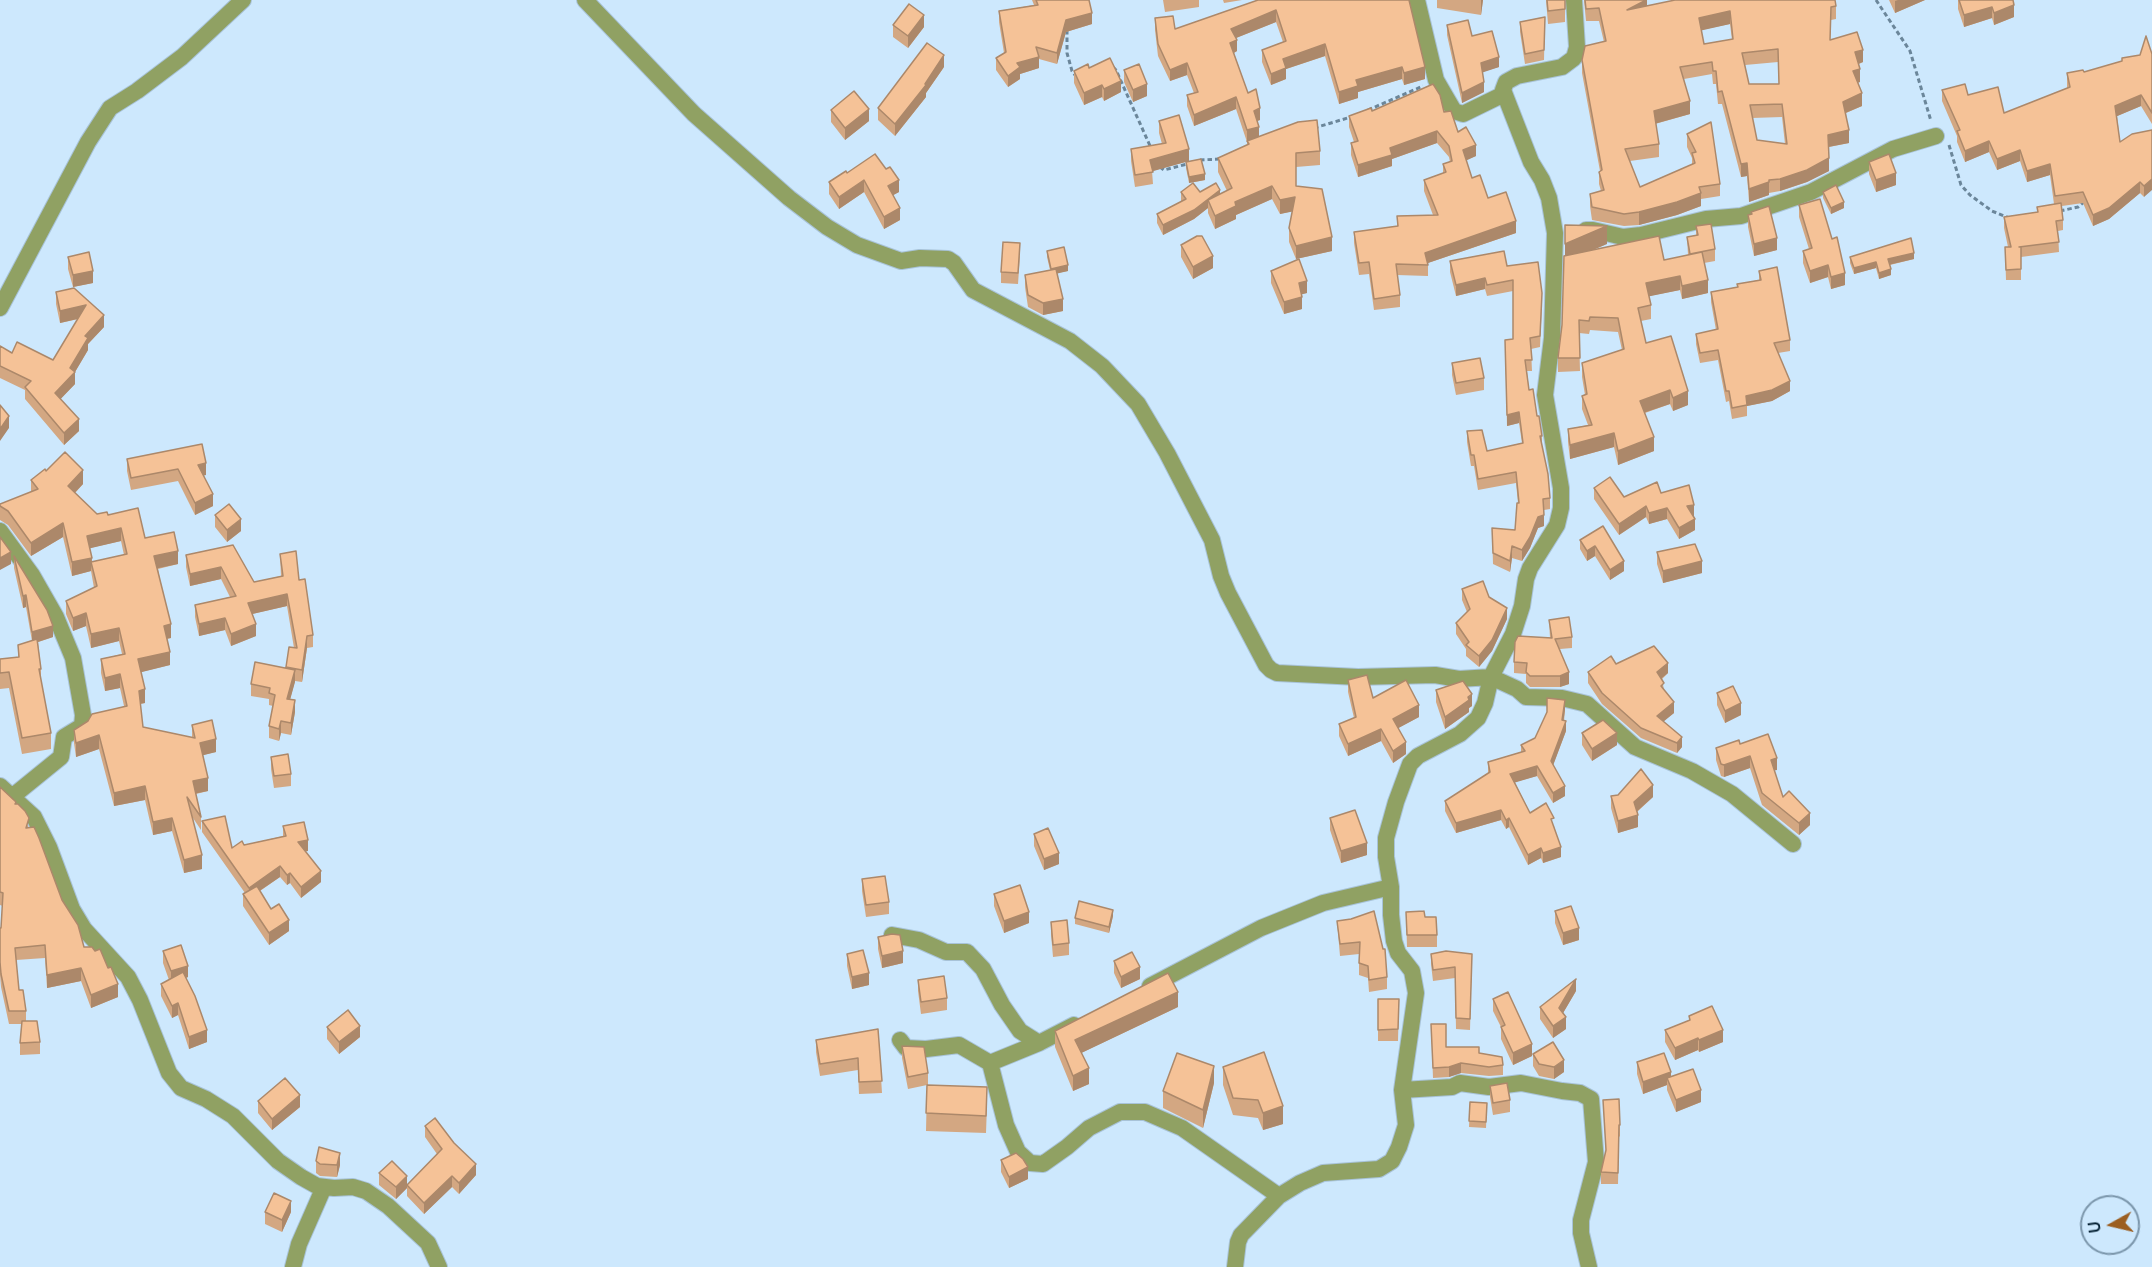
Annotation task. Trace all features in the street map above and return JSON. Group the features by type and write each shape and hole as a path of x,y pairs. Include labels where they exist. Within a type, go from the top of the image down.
{"street":[{"path":"0,308 88,141 110,108 182,57 243,0"},
{"path":"585,0 694,114 789,198 827,227 857,245 901,261 920,258 948,259 954,263 970,288 1070,340 1102,366 1138,404 1167,453 1212,540 1221,576 1228,592 1270,670 1277,673 1358,677 1436,675 1459,679 1491,677 1516,689 1526,697 1569,699 1587,704 1635,747 1692,771 1732,794 1793,844"},
{"path":"1417,0 1436,80 1454,111 1463,114 1504,94"},
{"path":"1235,1267 1241,1235 1279,1196 1323,1173 1379,1169 1392,1161 1406,1125 1402,1090 1416,993 1412,971 1398,953 1394,941 1386,838 1406,772 1418,756 1460,734 1478,718 1485,703 1491,677 1513,634 1530,568 1557,525 1561,508 1562,488 1545,395 1552,338 1555,233 1550,198 1530,162 1503,90 1506,82 1517,76 1562,67 1574,58 1577,47 1574,0"},
{"path":"1555,233 1593,230 1623,237 1641,235 1706,219 1741,216 1811,192 1893,149 1936,136"},
{"path":"0,531 32,575 56,618 73,658 83,715 82,726 64,737 61,757 7,791 34,817 49,847 72,909 84,930 128,977 140,999 169,1073 181,1088 206,1099 233,1116 278,1161 301,1177 316,1186 353,1187 366,1191 388,1206 428,1243 439,1267"},
{"path":"1135,994 1261,928 1323,903 1391,887"},
{"path":"892,935 919,940 946,952 967,952 983,969 1002,1005 1020,1031 1039,1043"},
{"path":"990,1063 1039,1043 1085,1019"},
{"path":"900,1040 906,1048 926,1049 958,1045 990,1063 1006,1125 1018,1152 1030,1163 1043,1164 1089,1128 1120,1113 1145,1112 1182,1128 1279,1196"},
{"path":"1402,1090 1452,1087 1460,1083 1489,1087 1521,1083 1580,1093 1591,1099 1596,1162 1581,1227 1589,1267"},
{"path":"293,1267 299,1244 324,1186"}],"path":[{"path":"1876,0 1910,51 1936,136 1946,138 1961,185 1970,195 1992,211 2012,219"},
{"path":"1067,29 1067,53 1073,74 1078,74"},
{"path":"1106,62 1116,70 1164,171 1194,161 1227,157"},
{"path":"1366,110 1436,80"},
{"path":"1304,130 1357,115"},
{"path":"2049,212 2078,207 2085,201"}],"building":[{"path":"1036,0 1089,0 1092,13 1066,20 1057,53 1036,47 1039,57 1017,63 1020,67 1008,76 996,58 1006,52 999,11 1038,5"},
{"path":"1258,0 1409,0 1425,67 1404,73 1402,67 1356,80 1358,86 1339,92 1325,44 1283,59 1286,68 1271,74 1262,50 1286,41 1276,10 1231,29 1237,40 1230,43 1248,93 1256,89 1260,108 1254,111 1259,127 1247,130 1236,97 1194,115 1187,95 1198,92 1187,63 1170,70 1158,44 1155,18 1173,16 1175,29"},
{"path":"1547,0 1565,0 1565,9 1548,11"},
{"path":"1585,0 1646,0 1627,10 1675,0 1835,0 1836,6 1831,7 1830,40 1857,32 1863,50 1855,52 1860,69 1853,71 1862,93 1843,102 1849,130 1828,135 1829,158 1807,170 1780,179 1769,180 1769,182 1749,189 1747,163 1741,164 1722,91 1718,92 1716,71 1713,71 1712,62 1680,67 1690,101 1654,111 1659,144 1625,149 1640,187 1695,163 1692,153 1696,152 1687,134 1711,122 1720,184 1699,187 1701,193 1639,212 1624,214 1592,207 1590,194 1604,190 1599,172 1602,170 1582,60 1585,46 1606,41 1599,8 1586,9","holes":["1730,11 1733,39 1704,44 1699,18","1778,49 1779,84 1749,84 1742,53","1782,104 1787,144 1757,140 1750,105"]},
{"path":"1959,0 2013,0 2014,5 1994,13 1992,7 1964,15"},
{"path":"909,4 924,15 908,36 893,25"},
{"path":"1545,17 1544,50 1525,54 1520,22"},
{"path":"1468,20 1472,36 1492,31 1499,57 1481,63 1484,82 1462,93 1447,25"},
{"path":"2146,36 2152,54 2152,113 2141,95 2115,106 2120,142 2132,134 2152,130 2152,179 2144,186 2140,182 2109,208 2093,215 2083,192 2055,196 2050,164 2027,171 2020,150 1997,159 1989,141 1965,151 1957,131 1960,130 1942,90 1965,84 1968,95 1998,87 2004,113 2070,87 2067,73 2083,70 2084,72 2122,61 2122,58 2140,55"},
{"path":"927,43 944,55 926,85 895,124 878,108"},
{"path":"1110,58 1121,81 1104,89 1102,85 1084,93 1074,71 1088,64 1089,68"},
{"path":"1139,64 1147,84 1133,90 1124,70"},
{"path":"1433,84 1440,95 1444,112 1451,111 1458,132 1466,127 1476,145 1463,150 1472,178 1480,175 1488,198 1506,192 1516,221 1425,253 1428,265 1396,264 1400,295 1374,299 1369,262 1359,263 1354,232 1398,226 1397,216 1438,215 1424,180 1446,172 1443,164 1452,161 1449,146 1437,131 1390,148 1392,155 1358,165 1351,143 1358,141 1349,116 1371,108 1372,111"},
{"path":"854,91 869,109 845,128 831,110"},
{"path":"1179,115 1189,149 1150,160 1153,172 1135,175 1131,149 1166,143 1159,121"},
{"path":"1317,120 1320,151 1296,153 1296,186 1322,189 1332,237 1296,246 1289,228 1295,197 1280,200 1272,186 1235,202 1236,206 1215,216 1208,200 1232,188 1218,158 1249,144 1247,141 1298,122"},
{"path":"875,154 886,169 890,167 899,180 888,186 900,208 884,217 864,180 839,197 829,182"},
{"path":"1889,154 1896,173 1876,180 1869,162"},
{"path":"1201,159 1205,174 1189,177 1186,162"},
{"path":"1193,183 1200,192 1216,183 1220,190 1194,210 1163,225 1157,214 1186,199 1181,192"},
{"path":"1836,185 1844,202 1831,208 1823,192"},
{"path":"1820,199 1832,239 1837,237 1845,273 1831,277 1828,265 1810,271 1803,251 1812,248 1799,205"},
{"path":"2061,203 2063,220 2056,221 2059,242 2019,247 2021,247 2021,269 2006,270 2005,247 2011,247 2004,217 2038,212 2037,207"},
{"path":"1769,206 1777,238 1754,244 1748,215"},
{"path":"1711,224 1715,249 1690,254 1687,237 1698,235 1696,226"},
{"path":"1565,225 1607,226 1565,244"},
{"path":"1197,236 1202,236 1213,256 1193,267 1181,245"},
{"path":"1659,236 1664,260 1702,252 1708,280 1682,286 1680,276 1646,283 1651,305 1638,308 1646,343 1671,336 1688,391 1673,398 1670,390 1640,401 1654,437 1618,451 1614,433 1570,445 1568,429 1592,425 1582,396 1587,394 1582,363 1624,349 1618,318 1590,317 1589,321 1579,320 1580,358 1558,358 1562,325 1564,256"},
{"path":"1911,238 1914,253 1888,259 1891,269 1879,273 1876,262 1854,268 1850,257"},
{"path":"1003,242 1020,243 1018,273 1001,272"},
{"path":"1064,247 1068,265 1051,269 1047,251"},
{"path":"1504,251 1507,266 1538,262 1542,293 1540,336 1530,338 1532,360 1525,360 1529,390 1533,389 1537,416 1539,416 1550,498 1543,499 1544,515 1538,517 1522,550 1512,546 1510,561 1493,553 1492,528 1515,530 1517,503 1519,503 1516,472 1478,479 1467,431 1482,430 1487,451 1523,443 1519,412 1507,415 1505,340 1513,339 1513,280 1487,285 1485,278 1456,285 1450,261"},
{"path":"89,252 93,271 73,275 68,257"},
{"path":"1299,259 1307,281 1299,283 1302,297 1284,302 1271,271"},
{"path":"1777,267 1790,340 1774,343 1790,381 1772,390 1746,396 1747,405 1732,408 1729,391 1726,391 1718,350 1700,353 1696,334 1718,329 1711,292 1761,280 1759,271"},
{"path":"1056,269 1063,299 1043,303 1028,295 1025,275"},
{"path":"74,288 104,315 85,336 88,338 70,368 75,372 55,393 79,419 64,433 25,387 31,381 0,366 0,346 12,353 17,342 53,360 86,305 60,311 56,292"},
{"path":"1480,358 1484,378 1456,383 1452,363"},
{"path":"0,405 9,416 0,429"},
{"path":"202,444 206,463 198,465 213,494 195,503 178,469 131,478 127,459"},
{"path":"65,452 83,470 68,486 97,514 107,512 108,515 138,508 145,538 174,532 178,551 154,556 171,624 164,626 170,652 138,659 145,689 139,691 143,727 195,738 192,725 212,720 216,739 200,743 208,778 193,781 201,817 187,797 202,855 184,860 172,818 153,822 145,786 114,793 99,735 76,743 74,730 88,721 92,714 127,706 120,674 105,678 101,659 125,654 119,628 91,634 86,613 73,618 66,601 97,586 91,562 127,554 121,528 87,536 92,558 72,562 63,523 31,543 8,511 0,506 0,504 38,489 31,480 45,469 46,471"},
{"path":"1610,477 1624,497 1657,482 1661,493 1689,485 1694,505 1687,506 1695,519 1679,528 1667,508 1649,513 1646,506 1619,524 1594,488"},
{"path":"229,504 241,519 227,530 215,515"},
{"path":"1603,526 1624,561 1610,570 1595,546 1587,551 1580,540"},
{"path":"0,537 11,552 0,558"},
{"path":"1695,544 1702,561 1663,571 1657,552"},
{"path":"233,545 254,582 283,576 280,554 296,551 299,580 305,579 313,635 307,636 302,670 286,667 289,647 297,648 287,594 248,603 256,624 231,634 225,618 199,624 195,605 236,596 221,567 190,574 186,555"},
{"path":"14,556 47,610 53,626 32,632 26,595 23,596"},
{"path":"1483,581 1489,597 1507,608 1492,640 1479,656 1466,645 1469,642 1456,623 1470,609 1462,589"},
{"path":"1569,617 1572,637 1555,639 1569,672 1560,676 1530,676 1526,672 1527,663 1514,662 1515,642 1518,636 1552,638 1549,620"},
{"path":"37,639 41,669 39,669 51,733 22,738 9,672 0,673 0,659 19,657 18,645"},
{"path":"1654,646 1668,663 1657,672 1664,683 1661,686 1674,702 1657,716 1682,737 1677,743 1641,728 1602,693 1588,672 1611,656 1616,664"},
{"path":"255,662 295,670 287,699 295,700 291,723 281,721 279,729 269,726 275,695 269,693 270,688 251,684"},
{"path":"1367,675 1373,698 1406,680 1419,705 1393,719 1406,742 1393,751 1381,729 1348,744 1339,724 1356,717 1348,680"},
{"path":"1463,681 1472,694 1468,697 1469,700 1445,717 1436,690"},
{"path":"1733,686 1741,703 1725,711 1717,693"},
{"path":"1547,698 1565,700 1562,720 1566,721 1551,761 1565,786 1553,793 1537,766 1510,774 1530,813 1546,803 1554,818 1551,819 1561,847 1543,853 1541,848 1528,855 1509,818 1506,820 1501,810 1456,823 1445,801 1490,772 1488,762 1525,751 1521,745 1535,738 1547,712"},
{"path":"1603,720 1617,733 1592,749 1582,733"},
{"path":"1768,734 1777,758 1771,760 1783,797 1789,791 1810,813 1799,823 1762,793 1750,756 1721,764 1716,748 1739,740 1740,744"},
{"path":"288,754 291,774 274,776 271,757"},
{"path":"1641,769 1653,785 1634,802 1638,815 1618,821 1611,796 1618,795"},
{"path":"0,787 16,802 15,804 25,811 29,818 26,828 34,827 62,900 78,925 84,947 92,947 95,951 100,949 118,984 91,995 81,968 47,975 45,945 15,948 19,990 23,990 26,1011 9,1011 0,962 3,893 0,892"},
{"path":"1355,810 1367,843 1341,851 1330,818"},
{"path":"225,816 232,848 242,841 244,845 286,836 283,826 304,822 308,840 298,842 321,871 301,887 290,873 287,875 280,866 249,888 202,821"},
{"path":"1048,828 1059,853 1044,859 1034,834"},
{"path":"885,876 889,902 866,905 862,879"},
{"path":"1020,885 1029,912 1004,921 994,894"},
{"path":"257,886 271,909 279,904 289,920 269,933 243,894"},
{"path":"1079,901 1113,910 1109,927 1075,918"},
{"path":"1571,906 1579,928 1563,933 1555,911"},
{"path":"1374,911 1383,949 1385,949 1387,977 1369,980 1368,966 1359,963 1360,942 1340,944 1337,921"},
{"path":"1424,911 1425,917 1436,917 1437,935 1407,935 1406,912"},
{"path":"1067,920 1069,943 1053,945 1051,922"},
{"path":"900,935 903,951 882,956 878,937"},
{"path":"181,945 188,966 171,971 163,951"},
{"path":"863,950 869,973 852,977 847,954"},
{"path":"1446,951 1472,954 1470,1019 1456,1018 1455,967 1433,970 1431,954"},
{"path":"1132,952 1140,967 1121,977 1114,961"},
{"path":"183,972 195,996 207,1030 189,1037 178,1003 172,1006 161,984"},
{"path":"1168,973 1178,992 1075,1040 1089,1068 1073,1076 1055,1031"},
{"path":"944,976 947,998 921,1002 918,980"},
{"path":"1576,979 1559,1008 1566,1017 1553,1026 1540,1007"},
{"path":"1508,992 1532,1044 1513,1053 1501,1027 1505,1025 1493,999"},
{"path":"1378,999 1399,999 1398,1029 1378,1030"},
{"path":"1712,1006 1723,1030 1675,1048 1665,1030 1690,1020 1689,1016"},
{"path":"348,1010 360,1026 339,1042 327,1027"},
{"path":"22,1021 37,1021 40,1042 20,1043"},
{"path":"1431,1024 1446,1024 1446,1047 1479,1047 1479,1053 1502,1057 1503,1065 1489,1067 1461,1063 1449,1067 1433,1068"},
{"path":"878,1029 882,1081 859,1082 858,1058 820,1064 816,1040"},
{"path":"1553,1042 1564,1060 1554,1067 1539,1064 1533,1054"},
{"path":"902,1046 924,1047 928,1073 908,1077"},
{"path":"1264,1052 1283,1106 1263,1113 1258,1100 1233,1098 1223,1067"},
{"path":"1177,1053 1214,1066 1203,1110 1163,1091"},
{"path":"1664,1053 1671,1072 1643,1082 1637,1062"},
{"path":"1693,1069 1701,1090 1676,1100 1667,1078"},
{"path":"285,1078 300,1095 272,1119 258,1101"},
{"path":"1507,1083 1510,1100 1493,1103 1490,1086"},
{"path":"927,1085 987,1087 986,1116 926,1113"},
{"path":"1619,1099 1618,1173 1601,1172 1606,1150 1603,1100"},
{"path":"1470,1102 1487,1103 1486,1122 1469,1121"},
{"path":"435,1118 454,1143 476,1164 459,1183 452,1176 424,1203 407,1185 442,1149 425,1126"},
{"path":"319,1147 340,1153 337,1165 320,1164 316,1161"},
{"path":"1016,1153 1028,1167 1009,1177 1001,1160"},
{"path":"392,1161 407,1176 396,1187 379,1173"},
{"path":"274,1193 291,1201 282,1220 265,1212"}]}
